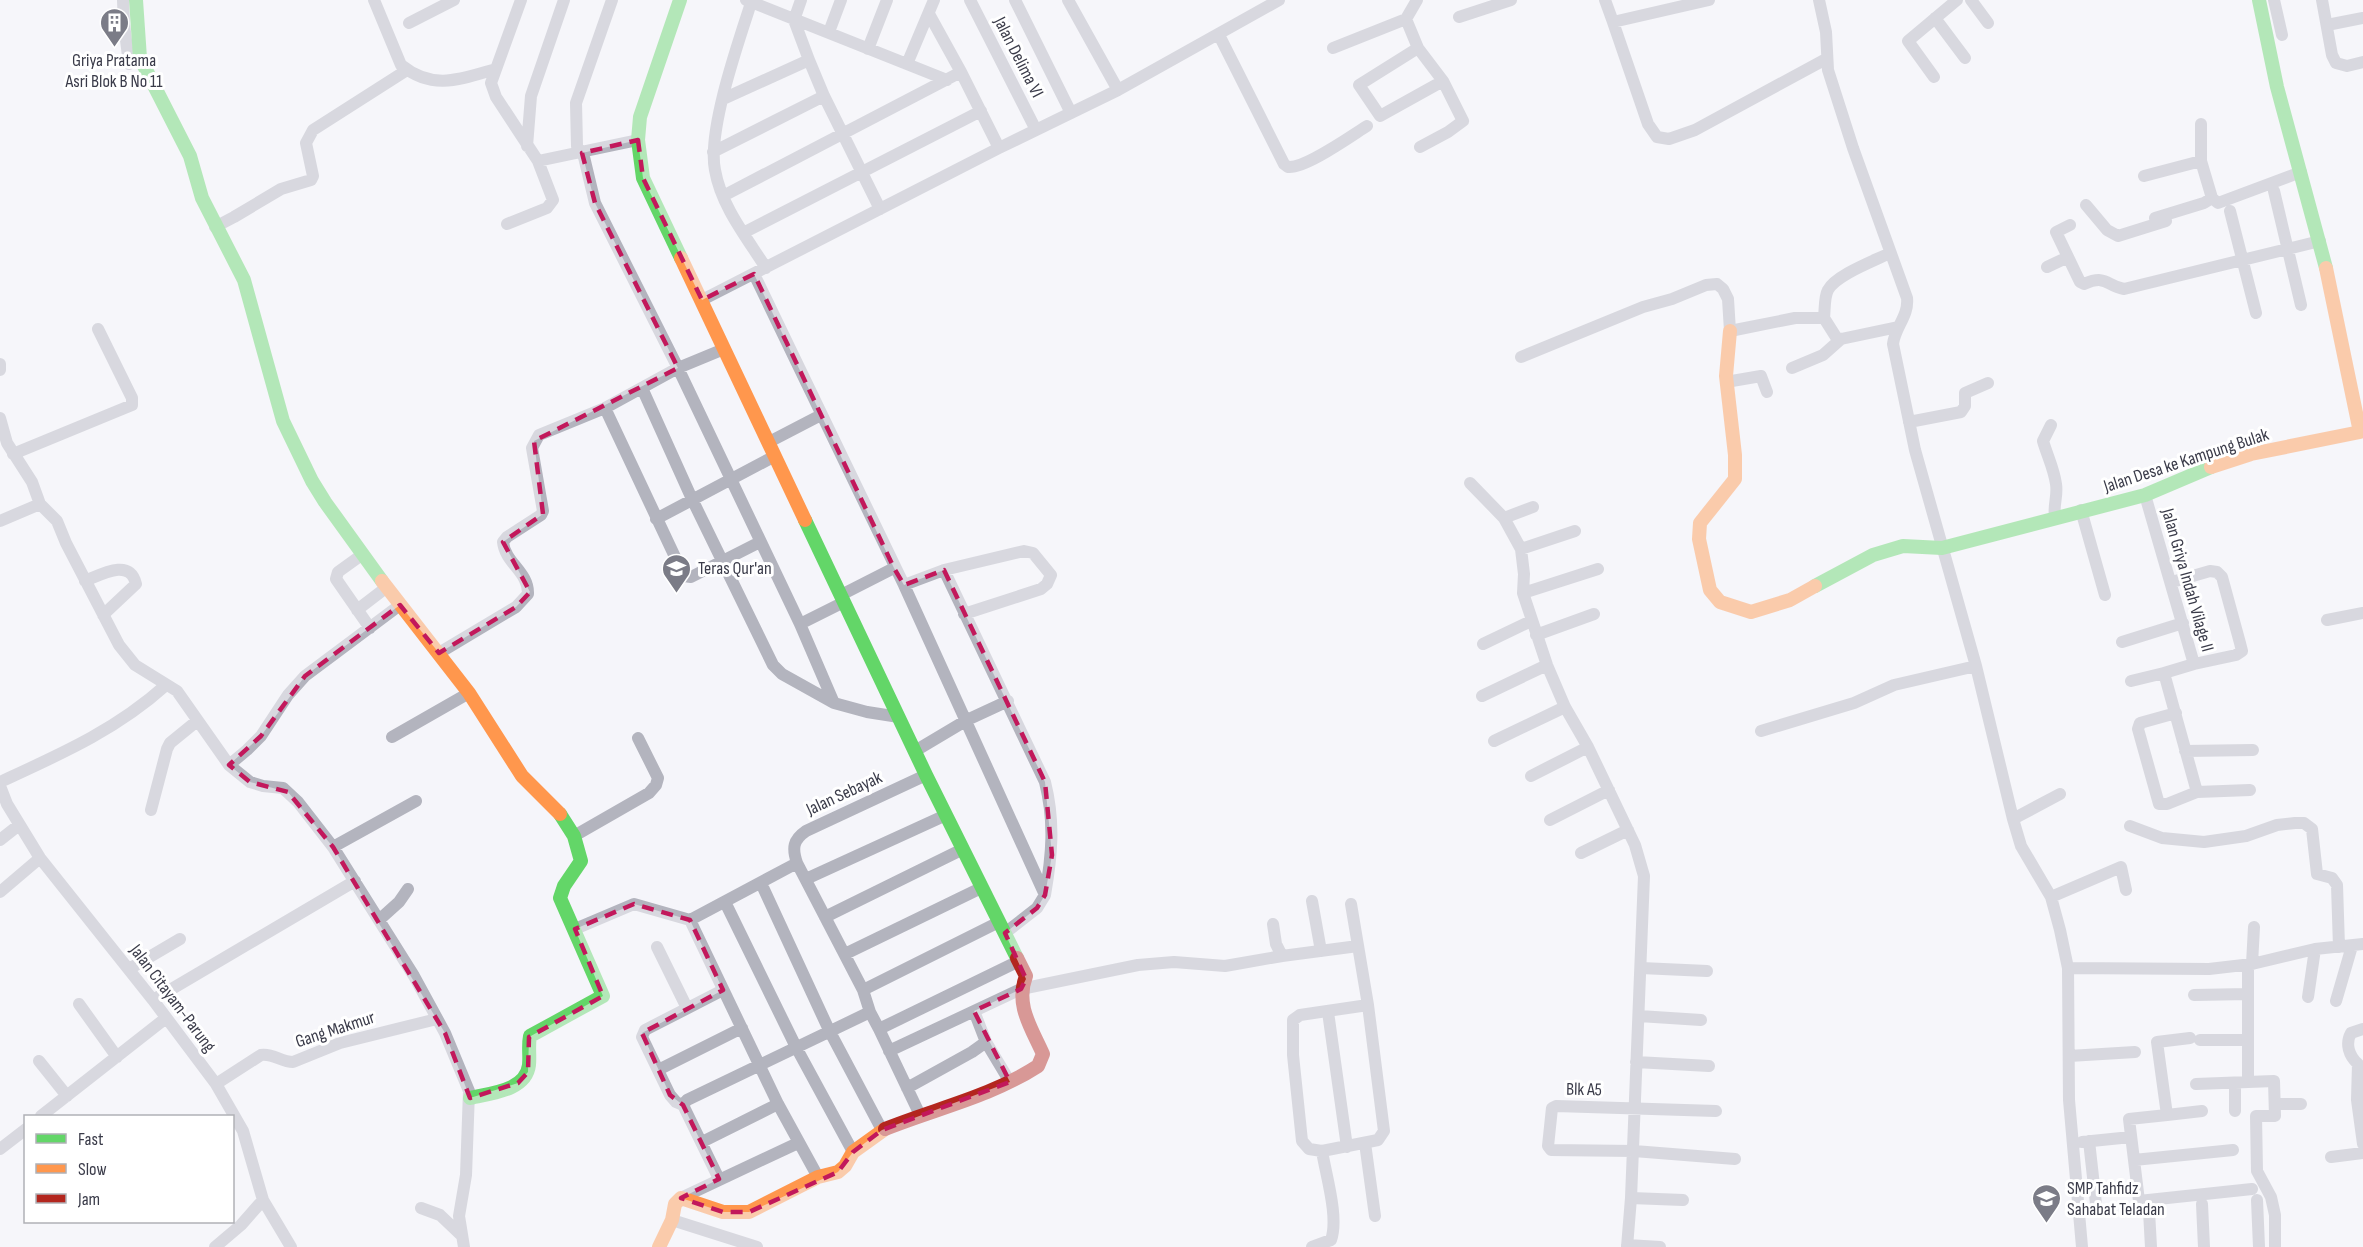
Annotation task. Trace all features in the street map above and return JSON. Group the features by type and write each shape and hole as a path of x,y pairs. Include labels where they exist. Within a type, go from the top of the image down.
{"street":[{"path":"123,0 129,64"},
{"path":"136,0 140,58 190,156 202,198 249,292 283,421 312,481 400,605 469,693 522,776 558,812 574,836 581,861 564,886 560,898 603,996 531,1036 528,1072 518,1083 509,1088 470,1098"},
{"path":"374,0 401,65 407,70 431,80 446,82 496,69"},
{"path":"409,23 454,0"},
{"path":"507,224 547,208 553,200 538,162 492,90 491,83 521,0"},
{"path":"527,146 531,96 564,0"},
{"path":"612,0 576,103 577,146 582,153 595,203 678,368 800,624 834,703"},
{"path":"680,0 640,117 638,140 643,178 926,775 1026,975 1020,995 1043,1054 1038,1066 1010,1082 946,1109 920,1115 882,1130 853,1152 845,1166 838,1172 818,1178 743,1213 715,1210 681,1198"},
{"path":"801,0 794,20 809,60 824,96 864,172 880,209"},
{"path":"829,32 841,0"},
{"path":"868,49 887,0"},
{"path":"907,64 934,0"},
{"name":"Jalan Delima VI","path":"970,0 1036,130"},
{"path":"1015,0 1071,112"},
{"path":"1068,0 1118,90"},
{"path":"702,300 999,148 1118,90 1279,0"},
{"path":"1333,48 1406,19 1417,0"},
{"path":"1459,17 1511,0"},
{"path":"1605,0 1651,131 1657,137 1673,138 1695,130 1826,59"},
{"path":"1613,22 1709,0"},
{"path":"1819,0 1826,32 1826,59 1853,148 1907,298 1904,320 1893,344 1909,422 1976,666 2013,819 2021,846 2051,897 2068,968 2068,1056 2082,1247"},
{"path":"1934,77 1908,41 1957,0"},
{"path":"1971,0 1988,23"},
{"name":"Jalan Desa ke Kampung Bulak","path":"1730,331 1726,358 1726,382 1735,446 1736,479 1710,508 1700,524 1699,539 1710,590 1720,602 1751,612 1790,600 1874,555 1903,546 1942,548 2145,495 2202,471 2251,454 2362,435 2332,289 2277,87 2259,0"},
{"path":"2274,0 2282,35"},
{"path":"2322,0 2332,55 2336,63 2347,66 2363,62"},
{"path":"765,268 723,196 714,169 713,152 723,99 749,1 947,80"},
{"path":"929,14 999,148"},
{"path":"1935,18 1965,58"},
{"path":"2327,25 2363,18"},
{"path":"1406,19 1419,48 1443,81 1463,121 1420,147"},
{"path":"1219,35 1284,164 1288,167 1293,168 1309,161 1367,126"},
{"path":"1419,48 1360,84 1380,116 1443,81"},
{"path":"723,99 809,60"},
{"path":"215,227 281,189 311,180 313,176 306,143 313,130 407,70"},
{"path":"723,196 961,72"},
{"path":"713,152 824,96"},
{"path":"743,233 981,111"},
{"path":"2201,124 2201,161 2215,200"},
{"path":"538,162 638,140"},
{"path":"2144,176 2201,161"},
{"path":"2086,205 2107,230 2118,236 2215,200 2301,172"},
{"path":"2274,191 2301,304"},
{"path":"2156,218 2215,200"},
{"path":"2230,211 2256,314"},
{"path":"2070,225 2056,232 2080,282 2084,284 2092,280 2107,280 2117,288 2124,289 2320,241"},
{"path":"1841,339 1836,337 1824,318 1826,291 1841,278 1890,253"},
{"path":"2047,267 2068,257"},
{"path":"754,274 904,585 1045,895"},
{"path":"1521,357 1706,285 1717,284 1723,289 1728,299 1730,331 1795,318 1824,318"},
{"path":"1792,368 1823,355 1841,339 1899,327"},
{"path":"13,454 132,405 132,398 98,330"},
{"path":"439,653 525,599 529,592 525,579 506,553 503,542 541,515 543,511 532,448 539,435 604,408 678,368 724,349"},
{"path":"0,364 0,370"},
{"path":"1726,382 1761,376 1767,392"},
{"path":"1909,422 1961,412 1965,406 1965,393 1988,383"},
{"path":"642,388 692,499 773,665 782,674 834,703 867,712 899,717"},
{"path":"604,408 684,576 691,577 760,542"},
{"path":"769,442 821,415"},
{"path":"0,418 7,443 32,482 40,504 57,520 85,581 128,658 140,669 177,691 229,765 250,782 282,788 288,792 333,847 414,976 437,1019 469,1091 466,1121 466,1175 459,1215 462,1241"},
{"path":"2051,425 2043,441 2056,483 2057,495 2053,508 2055,517"},
{"path":"656,519 775,456"},
{"path":"1470,483 1504,518 1521,549 1524,574 1523,593 1547,665 1565,707 1588,747 1635,845 1644,876 1627,1246 1660,1247"},
{"name":"Jalan Griya Indah Vilage II","path":"2131,681 2194,664 2145,495"},
{"path":"0,521 40,504"},
{"path":"1504,518 1533,507"},
{"path":"2081,510 2105,596"},
{"path":"1521,549 1575,531"},
{"path":"904,585 944,570 1024,551 1033,553 1051,575 1047,584 1041,589 964,614"},
{"path":"363,554 336,576 370,628"},
{"path":"800,624 894,568"},
{"path":"85,581 119,569 129,571 134,577 136,584 103,615"},
{"path":"1523,593 1598,569"},
{"path":"863,990 1002,928 1037,908 1045,895 1052,855 1050,802 1045,782 944,570"},
{"path":"2172,582 2217,572 2222,577 2240,643 2242,651 2236,655 2194,664"},
{"path":"357,610 387,587"},
{"path":"229,765 261,736 288,695 304,676 400,605"},
{"path":"2327,620 2363,613"},
{"path":"1536,635 1594,614"},
{"path":"1483,644 1531,621"},
{"path":"2122,642 2183,623"},
{"path":"1482,696 1547,665"},
{"path":"1761,731 1854,703 1894,685 1976,666"},
{"path":"2164,673 2198,792"},
{"path":"0,782 119,723 166,685"},
{"path":"392,737 469,693"},
{"path":"915,751 967,720 1008,701"},
{"path":"1494,741 1565,707"},
{"path":"2176,713 2140,723 2139,739 2160,804 2167,804 2198,792 2250,789"},
{"path":"151,810 170,743 197,721"},
{"path":"574,836 649,793 656,785 658,778 638,738"},
{"path":"1531,776 1588,747"},
{"path":"2185,751 2253,750"},
{"name":"Jalan Sebayak","path":"797,863 793,851 794,843 806,831 926,775"},
{"name":"Jalan Citayam-Parung","path":"0,786 7,804 40,858 153,1000 216,1084 234,1115"},
{"path":"1550,820 1609,790"},
{"path":"2013,819 2060,794"},
{"path":"333,847 416,801"},
{"path":"806,879 946,815"},
{"path":"2130,825 2162,838 2205,842 2246,836 2277,825 2300,822 2312,829 2317,874 2332,878 2337,885 2351,946 2336,1001"},
{"path":"0,840 19,825"},
{"path":"1581,853 1628,830"},
{"path":"825,917 963,849"},
{"path":"0,892 40,858"},
{"path":"575,929 634,904 690,920 797,863 863,990 870,1012 920,1115"},
{"path":"2051,897 2119,867 2122,869 2127,890"},
{"path":"153,1000 355,881"},
{"path":"761,883 829,1030 882,1130"},
{"path":"845,954 981,888"},
{"path":"379,920 399,902 408,889"},
{"path":"1312,901 1321,951"},
{"path":"725,902 796,1047 853,1152"},
{"path":"1351,904 1368,1005 1384,1131 1378,1140 1322,1151 1309,1149 1302,1141 1293,1020 1300,1015 1368,1005"},
{"path":"690,920 777,1104 818,1178"},
{"path":"1273,924 1276,944 1282,956"},
{"path":"2235,1111 2248,1040 2248,994 2254,927"},
{"path":"129,969 180,939"},
{"path":"889,1051 1021,989 1138,964 1174,962 1225,966 1358,946"},
{"path":"2068,968 2209,969 2250,964 2315,949 2351,946"},
{"path":"657,947 687,1008"},
{"path":"2308,997 2315,949"},
{"path":"879,1029 1019,961"},
{"path":"1641,968 1707,971"},
{"path":"719,1179 683,1105 676,1102 670,1095 642,1033 723,990"},
{"path":"2194,995 2248,994"},
{"path":"79,1004 117,1057"},
{"path":"974,1011 986,1042 1010,1082"},
{"path":"683,1105 687,1100 870,1012"},
{"path":"1328,1012 1347,1147"},
{"path":"1639,1016 1701,1020"},
{"path":"42,1115 166,1018"},
{"name":"Gang Makmur","path":"216,1084 261,1055 269,1054 293,1062 347,1041 437,1019"},
{"path":"658,1070 742,1028"},
{"path":"2363,1029 2351,1032 2348,1043 2351,1057 2358,1064 2356,1100 2363,1144"},
{"path":"2167,1115 2157,1042 2195,1039 2248,1040"},
{"path":"907,1088 986,1042"},
{"path":"2068,1056 2135,1052"},
{"path":"39,1062 67,1096"},
{"path":"1636,1062 1709,1066"},
{"path":"2196,1084 2274,1081 2275,1116 2256,1116 2257,1171 2271,1197 2275,1215 2275,1247"},
{"path":"702,1142 777,1104"},
{"path":"2275,1104 2301,1104"},
{"name":"Blk A5","path":"1633,1152 1551,1150 1548,1146 1552,1108 1554,1107 1634,1108"},
{"path":"1634,1108 1716,1111"},
{"path":"2202,1111 2129,1119 2139,1201 2255,1195 2259,1247"},
{"name":"Jalan Citayam-Parung","path":"234,1115 243,1131 263,1200 291,1247"},
{"path":"0,1149 24,1131"},
{"path":"2073,1143 2131,1137"},
{"path":"2089,1141 2096,1204"},
{"path":"660,1247 672,1220 675,1204 681,1198 798,1143"},
{"path":"1365,1143 1375,1216"},
{"path":"2134,1160 2233,1150"},
{"path":"1312,1247 1330,1240 1334,1231 1322,1151"},
{"path":"1633,1152 1735,1159"},
{"path":"2331,1157 2363,1153"},
{"path":"1631,1198 1683,1200"},
{"path":"215,1247 241,1225 263,1200"},
{"path":"2202,1204 2204,1247"},
{"path":"421,1208 440,1215 462,1241"},
{"path":"2148,1211 2151,1247"},
{"path":"672,1220 757,1247"}],"highlighted area":[{"path":"638,140 643,178 702,300 754,274 894,568 904,585 944,570 1045,782 1052,855 1045,895 1037,908 1005,933 1026,979 1021,989 974,1011 1010,1082 882,1130 853,1152 838,1172 749,1212 723,1212 681,1198 719,1179 683,1105 670,1095 642,1033 723,990 690,920 634,904 575,929 603,996 529,1037 528,1072 518,1083 470,1098 445,1033 333,847 288,792 250,782 229,765 261,736 305,676 400,605 439,653 516,607 530,592 503,542 543,514 534,441 678,368 595,203 582,153"}],"traffic: fast":[{"path":"136,0 140,58 190,156 202,198 244,280 283,421 312,481 382,581"},
{"path":"680,0 640,117 638,140 643,178 681,258"},
{"path":"2259,0 2277,87 2326,268"},
{"path":"1815,586 1873,555 1903,546 1942,548 2145,495 2211,467"},
{"path":"805,520 926,775 1017,958"},
{"path":"470,1098 514,1086 526,1074 529,1065 530,1036 603,996 560,898 564,886 581,861 574,836 560,814"}],"traffic: slow":[{"path":"681,258 805,520"},
{"path":"2211,467 2251,454 2360,432 2326,268"},
{"path":"1730,331 1726,376 1735,455 1735,479 1700,523 1699,539 1710,590 1720,602 1751,612 1790,600 1815,586"},
{"path":"382,581 469,693 522,776 560,814"},
{"path":"659,1247 672,1220 675,1204 681,1198 723,1212 749,1212 818,1177 838,1172 845,1166 853,1152 885,1129"}],"traffic: jam":[{"path":"885,1129 982,1094 1038,1066 1043,1054 1023,1006 1022,997 1026,976 1017,958"}],"place":[{"name":"Griya Pratama Asri Blok B No 11","path":"114,48"},
{"name":"Teras Qur'an","path":"677,594"},
{"name":"SMP Tahfidz Sahabat Teladan","path":"2046,1224"}]}
